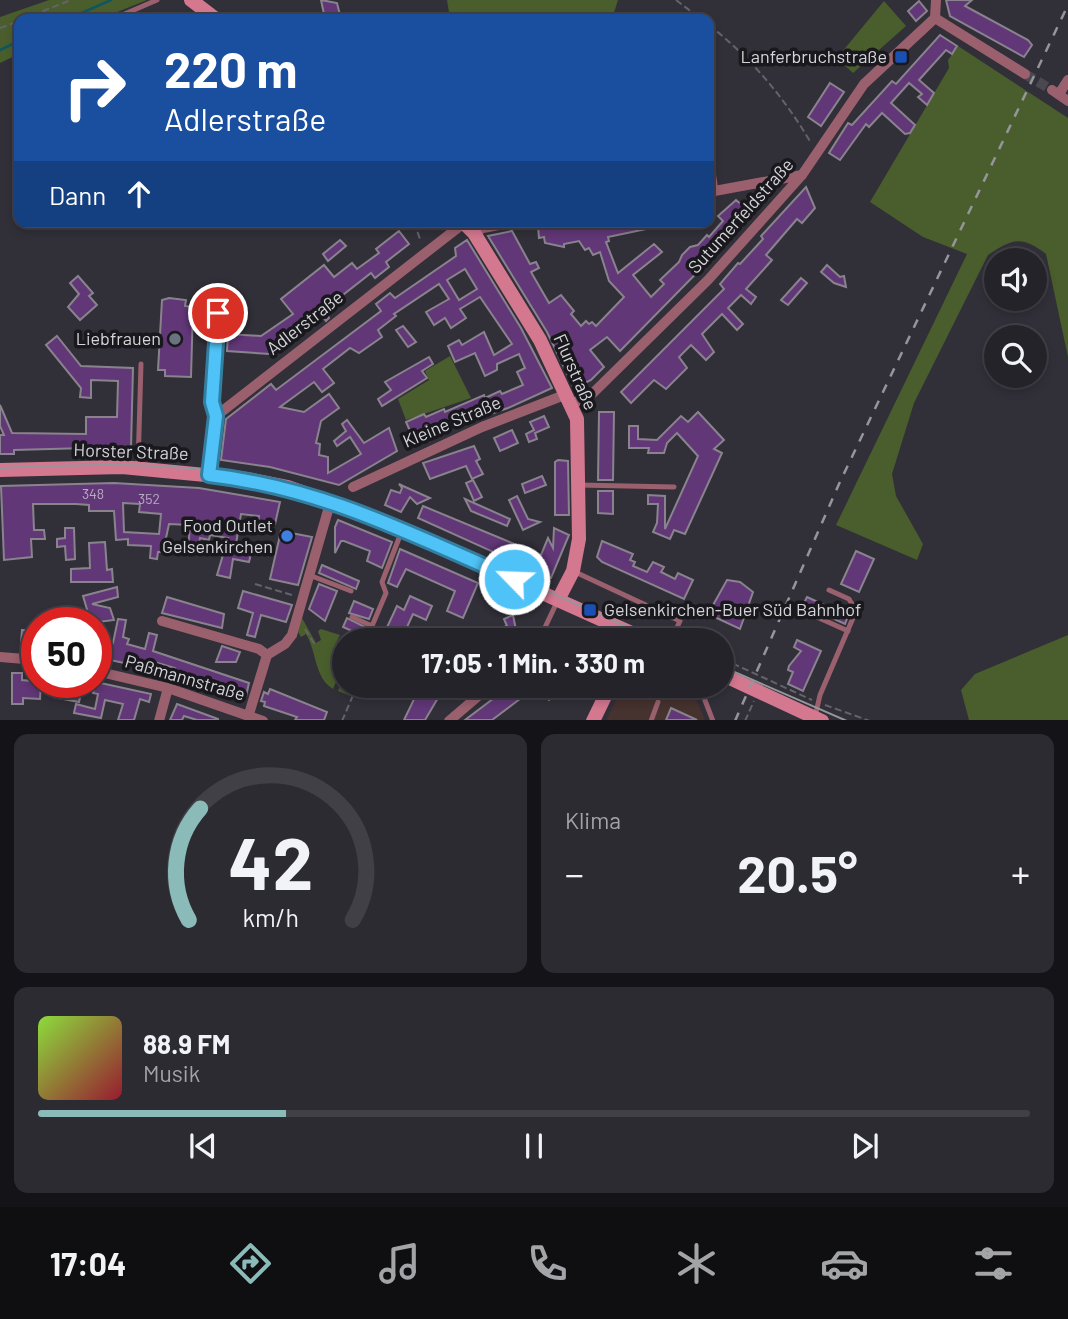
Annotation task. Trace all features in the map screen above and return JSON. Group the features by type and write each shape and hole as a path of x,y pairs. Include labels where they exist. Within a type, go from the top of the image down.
{"main road":[{"path":"191,0 209,14"},
{"name":"Flurstraße","path":"468,228 540,340 569,399 580,434 579,539 573,571 559,598"},
{"name":"Horster Straße","path":"0,470 138,469 267,482 331,500 559,598 617,628"},
{"path":"734,680 799,716 819,709"},
{"path":"593,720 604,698"}],"street":[{"path":"936,0 936,18 1025,74"},
{"name":"Sutumerfeldstraße","path":"569,399 593,393 708,280 803,175 863,84 936,18"},
{"path":"1060,95 1068,80"},
{"path":"714,191 803,175"},
{"name":"Adlerstraße","path":"216,416 427,252 464,228"},
{"name":"Kleine Straße","path":"353,487 482,427 569,399"},
{"path":"209,475 216,416"},
{"path":"249,714 267,655 285,644 292,635 331,500"},
{"path":"162,621 260,649 267,655"},
{"path":"0,657 21,659"},
{"name":"Paßmannstraße","path":"112,675 168,688 263,720"},
{"path":"159,720 168,688"},
{"path":"449,720 476,698"}],"lane":[{"path":"125,14 157,0"},
{"path":"216,416 212,402 218,313"},
{"path":"138,469 141,452 141,364"},
{"path":"579,485 674,487"},
{"path":"352,617 372,626 386,593 382,582 402,530"},
{"path":"573,571 680,621 677,628"},
{"path":"309,575 351,591"},
{"path":"819,709 820,695 856,611 854,603 829,590"},
{"path":"545,628 559,598"},
{"path":"808,613 848,631"},
{"path":"704,698 713,720"},
{"path":"651,720 658,702"}],"path":[{"path":"36,14 71,0"},
{"path":"676,0 694,14"},
{"path":"714,30 759,70 788,107 817,153"},
{"path":"417,228 427,252"},
{"path":"255,584 303,598"},
{"path":"297,621 315,646"},
{"path":"734,665 819,709"},
{"path":"745,720 758,691"},
{"path":"342,720 352,698"},
{"path":"799,716 815,707 870,720"}],"shaded area":[{"path":"617,698 696,698 705,720 606,720"}],"green space":[{"path":"49,0 147,0 112,14 14,14 14,56 0,63 0,17"},
{"path":"447,0 618,0 614,14 449,14"},
{"path":"884,1 906,26 853,73 837,58"},
{"path":"958,46 1068,118 1068,357 1047,248 1037,248 1017,241 999,248 984,248 984,263 914,403 892,474 896,496 923,544 917,560 836,525 967,254 923,237 870,202 949,68 948,60"},
{"path":"450,356 471,398 406,420 398,399 429,380 425,371"},
{"path":"302,618 316,643 321,640 318,631 321,629 332,632 332,688 322,678 306,634 301,637 298,632"},
{"path":"1068,635 1068,720 969,720 961,690 975,674"}],"building":[{"path":"321,0 337,3 340,14 324,14"},
{"path":"946,0 972,0 965,6 1028,40 1032,45 1024,57 950,16"},
{"path":"919,1 927,11 916,21 908,11"},
{"path":"940,35 957,46 952,54 946,50 919,80 934,93 927,105 918,97 922,94 909,83 891,103 915,125 910,133 905,134 882,113 869,127 866,124 840,160 829,153 848,123 852,125 892,81 896,84"},
{"path":"830,83 844,92 821,126 808,117"},
{"path":"806,187 815,208 802,223 797,219 766,255 772,260 746,289 756,297 751,304 741,295 728,308 743,324 737,330 722,314 702,334 714,352 706,360 691,345 679,357 687,368 666,389 654,380 631,403 621,392 724,289 720,284 763,239 761,236"},
{"path":"736,200 750,212 727,236 730,239 620,351 607,337 590,350 604,367 591,380 577,387 573,386 547,332 488,236 512,231 530,264 536,262 539,268 531,272 549,303 561,295 574,311 571,314 581,326 586,321 596,326 624,297 609,281 600,252 593,255 589,248 585,250 579,241 564,244 564,247 545,243 544,237 539,238 538,228 651,228 608,237 609,241 606,242 618,273 654,244 662,252 633,275 651,297 664,284 660,280 679,262 682,255 690,247 698,245 707,235 709,237 723,221 718,216"},
{"path":"399,231 409,244 386,262 389,267 375,278 371,273 325,309 329,318 326,321 320,313 270,354 227,351 228,334 261,336 293,314 281,299 324,265 334,277 352,263 357,269 379,253 376,249"},
{"path":"340,240 346,246 328,261 323,254"},
{"path":"467,240 521,328 552,388 508,408 414,440 406,422 424,414 426,417 444,409 445,412 484,395 485,398 500,391 502,394 523,385 517,372 525,368 519,354 497,364 497,370 485,376 475,353 455,362 448,346 459,340 462,345 484,332 494,355 512,344 480,297 460,309 466,318 451,328 445,318 434,325 426,312 449,299 439,284 394,314 396,316 378,330 382,337 359,353 350,348 323,369 334,383 322,392 314,382 280,407 304,412 329,394 339,408 321,421 316,443 320,444 319,455 328,457 328,473 361,454 350,437 337,446 334,441 346,431 342,424 347,420 364,443 389,428 397,451 339,485 270,467 221,460 226,419 271,384 276,390 381,311 376,304 390,293 395,298 456,256 455,248","holes":["465,269 477,289 459,300 447,280"]},
{"path":"827,265 840,277 844,276 846,287 834,283 821,272"},
{"path":"78,276 93,293 89,296 97,305 80,320 68,307 79,294 70,283"},
{"path":"801,278 807,283 788,305 781,300"},
{"path":"162,300 186,300 185,306 193,307 191,377 165,376 165,370 158,370"},
{"path":"403,326 416,342 408,347 396,330"},
{"path":"57,336 81,366 133,368 131,448 128,451 87,452 87,448 14,450 14,454 0,454 0,435 4,435 0,426 0,405 12,433 86,434 86,417 117,417 118,381 91,380 91,398 80,397 81,388 46,345"},
{"path":"429,357 433,364 422,371 427,378 382,406 378,399 391,390 385,382"},
{"path":"599,412 614,412 613,480 598,480"},
{"path":"698,412 724,440 714,449 722,453 685,534 674,530 670,539 653,532 657,523 658,504 648,504 648,495 665,496 665,529 698,456 677,433 667,443 664,453 648,453 649,448 629,448 629,426 638,426 638,439 657,440 681,416 688,422"},
{"path":"544,416 549,427 535,433 537,439 529,442 526,434 534,430 530,422"},
{"path":"512,430 518,443 500,451 494,438"},
{"path":"474,446 480,459 476,461 483,474 472,479 466,466 430,479 423,463"},
{"path":"568,461 569,515 555,515 555,462"},
{"path":"542,476 546,485 525,493 522,484"},
{"path":"473,480 482,497 474,501 466,483"},
{"path":"114,483 199,488 280,502 275,524 258,521 259,516 241,514 235,550 251,554 249,562 233,559 230,578 217,575 228,538 210,535 209,540 200,538 198,551 188,550 190,525 169,524 163,552 158,552 157,559 150,558 151,546 128,545 128,539 116,540 114,511 89,511 89,505 33,504 34,530 44,530 45,539 31,539 32,557 4,560 1,486","holes":["123,503 140,504 139,512 161,514 159,534 124,532"]},
{"path":"399,484 430,498 417,504 410,497 401,512 385,505 391,490 400,493 402,488"},
{"path":"598,491 613,491 613,514 598,513"},
{"path":"517,496 528,519 540,522 523,530 509,500"},
{"path":"465,499 510,519 507,526 471,511"},
{"path":"423,506 541,555 548,538 553,548 554,528 569,535 551,578 418,518"},
{"path":"338,520 392,542 382,568 367,561 370,551 344,541 341,541 335,553 335,527"},
{"path":"65,528 74,528 75,559 66,560 65,546 57,547 57,539 65,538"},
{"path":"281,531 312,537 298,585 270,579"},
{"path":"602,541 633,554 630,560 635,562 633,566 647,572 653,562 664,567 661,572 675,579 678,573 693,580 684,599 602,562 597,557"},
{"path":"105,542 107,570 112,569 113,582 71,582 71,569 90,568 89,543"},
{"path":"400,549 478,583 463,618 447,611 455,591 406,569 397,587 388,583"},
{"path":"856,551 874,559 859,592 841,584"},
{"path":"322,565 359,581 356,589 319,573"},
{"path":"727,580 740,582 753,592 740,629 708,614"},
{"path":"319,584 337,591 325,621 309,609"},
{"path":"117,587 118,597 92,604 106,607 86,607 83,596"},
{"path":"243,591 292,605 286,622 261,615 255,637 247,635 253,613 238,608"},
{"path":"410,596 432,606 426,620 413,614 407,628 387,628 397,606 404,610"},
{"path":"167,597 224,614 222,628 162,613"},
{"path":"807,597 848,616 845,624 803,605"},
{"path":"354,601 373,609 369,619 349,613"},
{"path":"513,615 516,628 501,628 507,626 504,619"},
{"path":"347,618 367,628 343,627"},
{"path":"118,619 126,620 123,637 129,639 127,644 145,649 149,633 157,635 153,651 249,683 246,696 237,697 204,686 173,672 175,668 158,663 157,670 112,660"},
{"path":"797,640 821,651 803,691 788,684 793,672 788,670 789,666 801,651 794,647"},
{"path":"222,646 240,652 236,662 216,662"},
{"path":"12,673 21,673 23,704 12,704"},
{"path":"112,685 151,694 149,702 140,699 134,720 118,720 123,704 105,700 101,718 74,713 76,704 95,709 97,698 112,698"},
{"path":"270,689 327,712 324,720 295,720 297,717 264,706 265,702 261,701 264,692 268,694"},
{"path":"58,698 80,698 79,702"},
{"path":"415,698 438,698 425,720 404,720"},
{"path":"494,698 521,698 492,720 465,720"},
{"path":"177,704 218,720 197,720 184,716 182,720 170,720"},
{"path":"671,708 697,720 666,720"}],"waterway":[{"path":"79,14 111,0"},
{"path":"0,50 14,43"}],"tunnel":[{"path":"1025,74 1052,90"}],"tram line":[{"path":"0,468 100,465 166,467 264,479 333,499 378,516 630,628"},
{"path":"734,672 845,720"}],"railway":[{"path":"735,720 839,484 1068,5"}],"place":[{"name":"Lanferbruchstraße","path":"901,57"},
{"name":"Liebfrauen","path":"175,339"},
{"name":"Food Outlet Gelsenkirchen","path":"287,536"},
{"name":"Gelsenkirchen-Buer Süd Bahnhof","path":"590,610"}],"route":[{"path":"218,313 212,402 216,416 209,475 267,482 309,493 375,517 514,579"}]}
